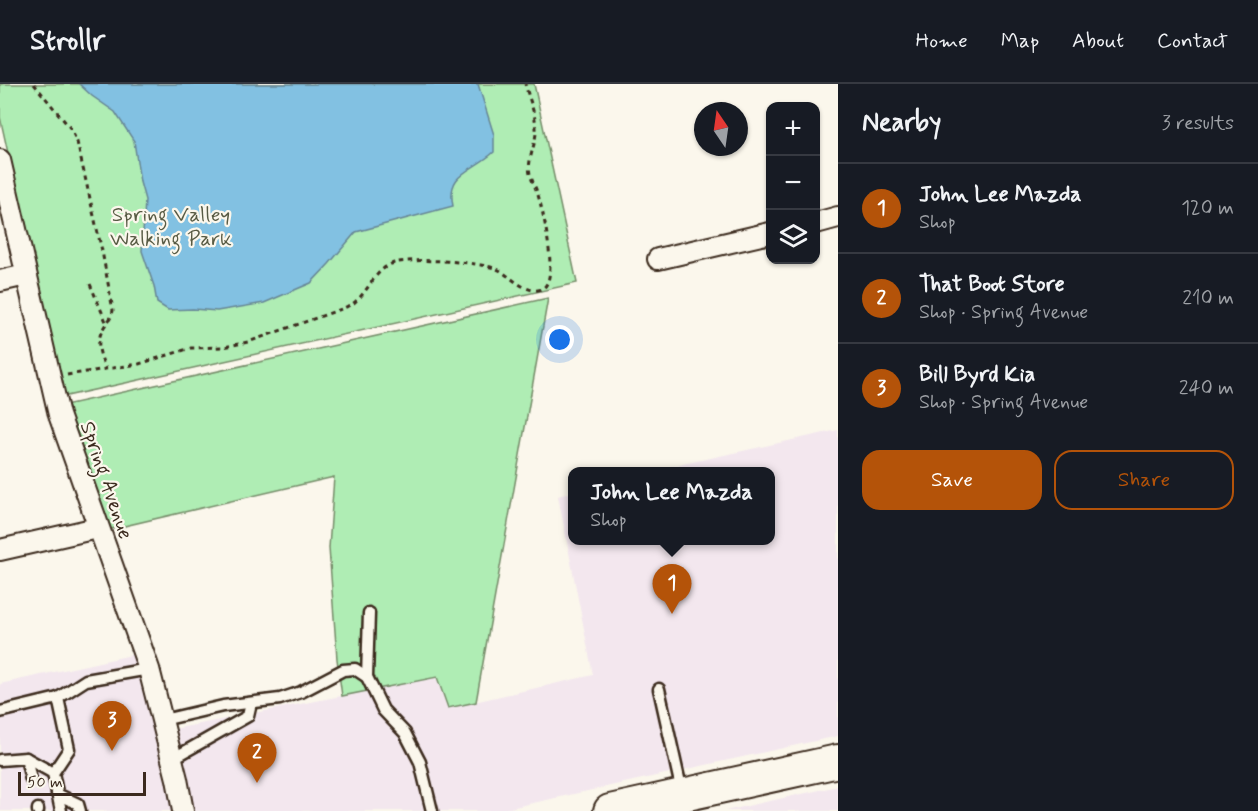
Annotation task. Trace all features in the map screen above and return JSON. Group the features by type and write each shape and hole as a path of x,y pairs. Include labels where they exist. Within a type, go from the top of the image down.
{"main road":[{"path":"610,811 838,761"}],"street":[{"name":"Spring Avenue","path":"0,160 59,415 97,528 149,669 183,811"},
{"path":"820,222 838,218"},
{"path":"658,259 766,234"},
{"path":"0,281 26,275"},
{"path":"0,550 97,528"}],"lane":[{"path":"369,613 367,677 383,710 405,734 420,762 432,811"},
{"path":"0,712 58,699 86,680 149,669"},
{"path":"163,720 223,706 280,699 301,692 343,669 355,669 367,677"},
{"path":"659,689 683,795"},
{"path":"58,699 69,749 53,773 61,811"},
{"path":"172,759 248,716 251,703"},
{"path":"0,760 26,758 53,773"},
{"path":"26,758 31,780"},
{"path":"57,794 78,804 80,811"}],"path":[{"path":"34,84 71,129 77,142 113,310 112,317 99,336 98,348 105,369"},
{"path":"50,378 139,364 191,348 224,347 248,342 344,308 357,300 380,272 392,264 407,261 483,264 499,270 526,287 534,290 543,288 550,274 549,254 539,196 529,168 536,132 525,84"},
{"path":"90,284 107,324"}],"shaded area":[{"path":"838,430 838,736 496,811 193,811 174,729 438,677 448,708 593,675 558,496 568,493 568,545 775,545 775,467 669,467"},
{"path":"136,654 154,720 174,811 0,811 0,684"},
{"path":"838,786 838,811 725,811"}],"green space":[{"name":"Spring Valley Walking Park","path":"0,84 534,84 577,283 62,397 0,117"},
{"path":"548,298 476,702 448,708 437,677 342,696 329,548 334,477 107,530 65,405"}],"water":[{"path":"79,84 478,84 494,135 494,152 457,179 453,186 453,206 356,232 311,283 264,303 217,311 168,310 157,303 154,286 142,251 145,200 134,141 115,112"}],"place":[{"name":"John Lee Mazda","path":"672,614"},
{"name":"Bill Byrd Kia","path":"112,751"},
{"name":"That Boot Store","path":"257,783"}]}
